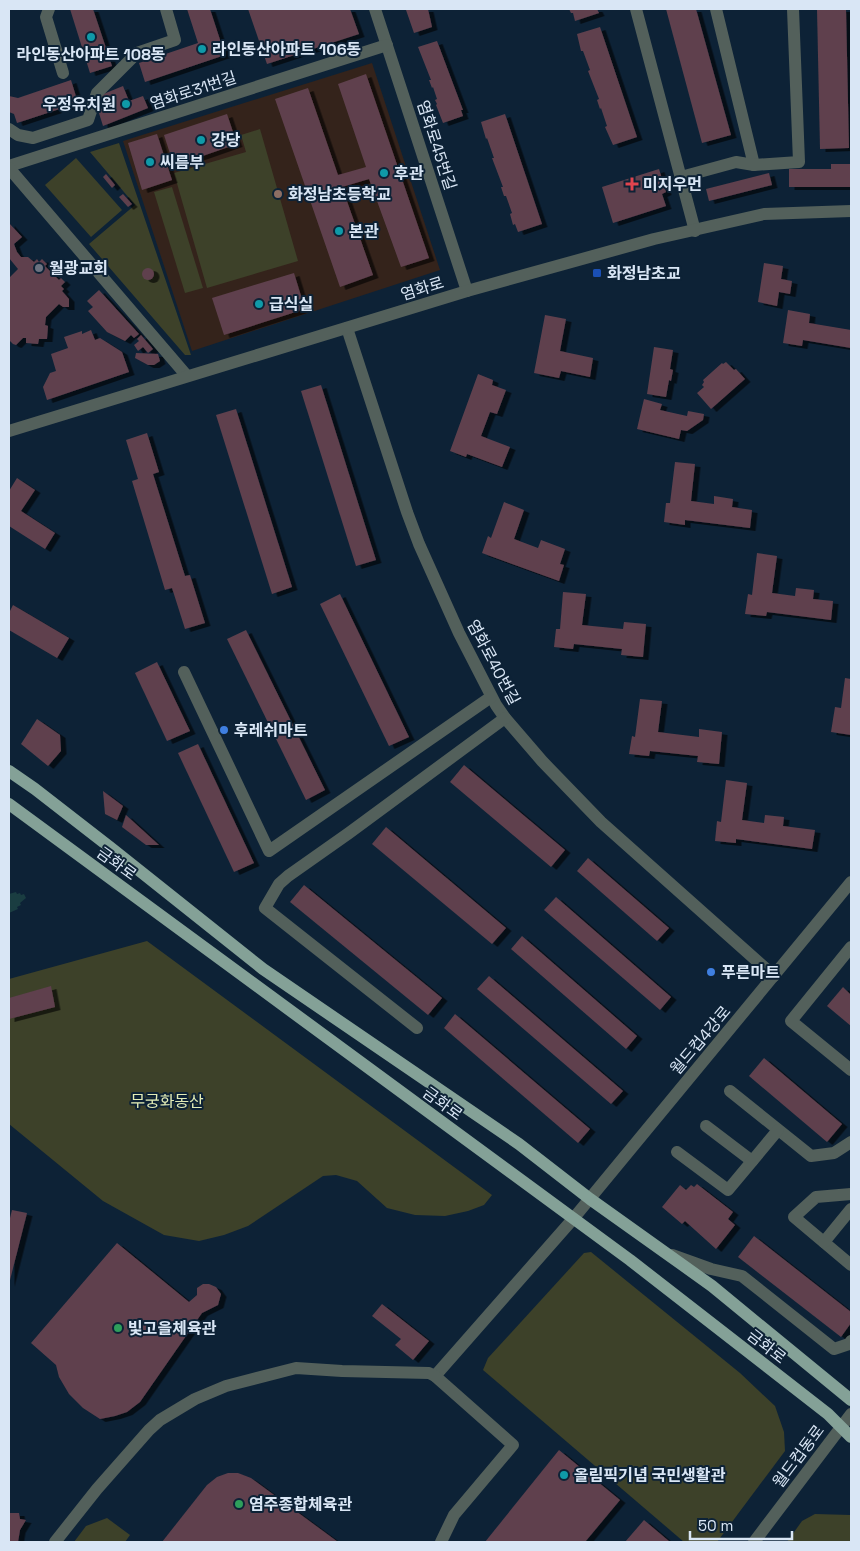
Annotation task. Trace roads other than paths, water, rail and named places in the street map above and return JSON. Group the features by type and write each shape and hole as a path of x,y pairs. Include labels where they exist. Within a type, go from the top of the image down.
{"main road":[{"name":"금화로","path":"9,771 104,842 263,969 518,1144 590,1199 712,1286 851,1400"},
{"name":"금화로","path":"9,804 638,1266 841,1426 851,1437"}],"street":[{"path":"49,9 46,17 64,73"},
{"path":"9,129 18,135 33,138 88,120 97,93 137,53 175,40 166,9"},
{"name":"염화로45번길","path":"376,9 467,291"},
{"path":"636,9 695,230"},
{"path":"716,9 754,165"},
{"path":"682,177 736,162 754,165 799,162 793,9"},
{"name":"염화로31번길","path":"187,376 9,167 387,45"},
{"name":"염화로","path":"9,431 467,291 654,239 764,214 851,211"},
{"name":"염화로40번길","path":"347,328 419,544 459,633 491,697 505,718 562,782 601,822 774,976"},
{"path":"184,672 269,851 491,697"},
{"path":"417,1028 264,908 280,884 288,876 505,718"},
{"name":"월드컵4강로","path":"435,1376 574,1219 851,882"},
{"path":"849,955 790,1021 851,1070"},
{"path":"730,1091 812,1156 834,1153 851,1142"},
{"path":"706,1126 752,1161"},
{"path":"677,1152 728,1190 778,1130"},
{"path":"851,1194 816,1197 794,1217 851,1265"},
{"path":"824,1242 851,1209"},
{"path":"669,1254 711,1269 742,1276 834,1349 851,1344"},
{"path":"55,1542 94,1493 160,1420 195,1399 226,1386 296,1368 429,1373 435,1376 513,1445 454,1516 442,1542"},
{"name":"월드컵동로","path":"754,1542 851,1414"}],"place":[{"name":"라인동산아파트 108동","path":"91,37"},
{"name":"라인동산아파트 106동","path":"202,49"},
{"name":"우정유치원","path":"126,104"},
{"name":"강당","path":"201,140"},
{"name":"씨름부","path":"150,162"},
{"name":"후관","path":"384,173"},
{"name":"미지우먼","path":"632,184"},
{"name":"화정남초등학교","path":"278,194"},
{"name":"본관","path":"339,231"},
{"name":"월광교회","path":"39,268"},
{"name":"화정남초교","path":"597,273"},
{"name":"급식실","path":"259,304"},
{"name":"후레쉬마트","path":"224,730"},
{"name":"푸른마트","path":"711,972"},
{"name":"빛고을체육관","path":"118,1328"},
{"name":"올림픽기념 국민생활관","path":"564,1475"},
{"name":"염주종합체육관","path":"239,1504"}],"park label":[{"name":"무궁화동산","path":"167,1101"}]}
